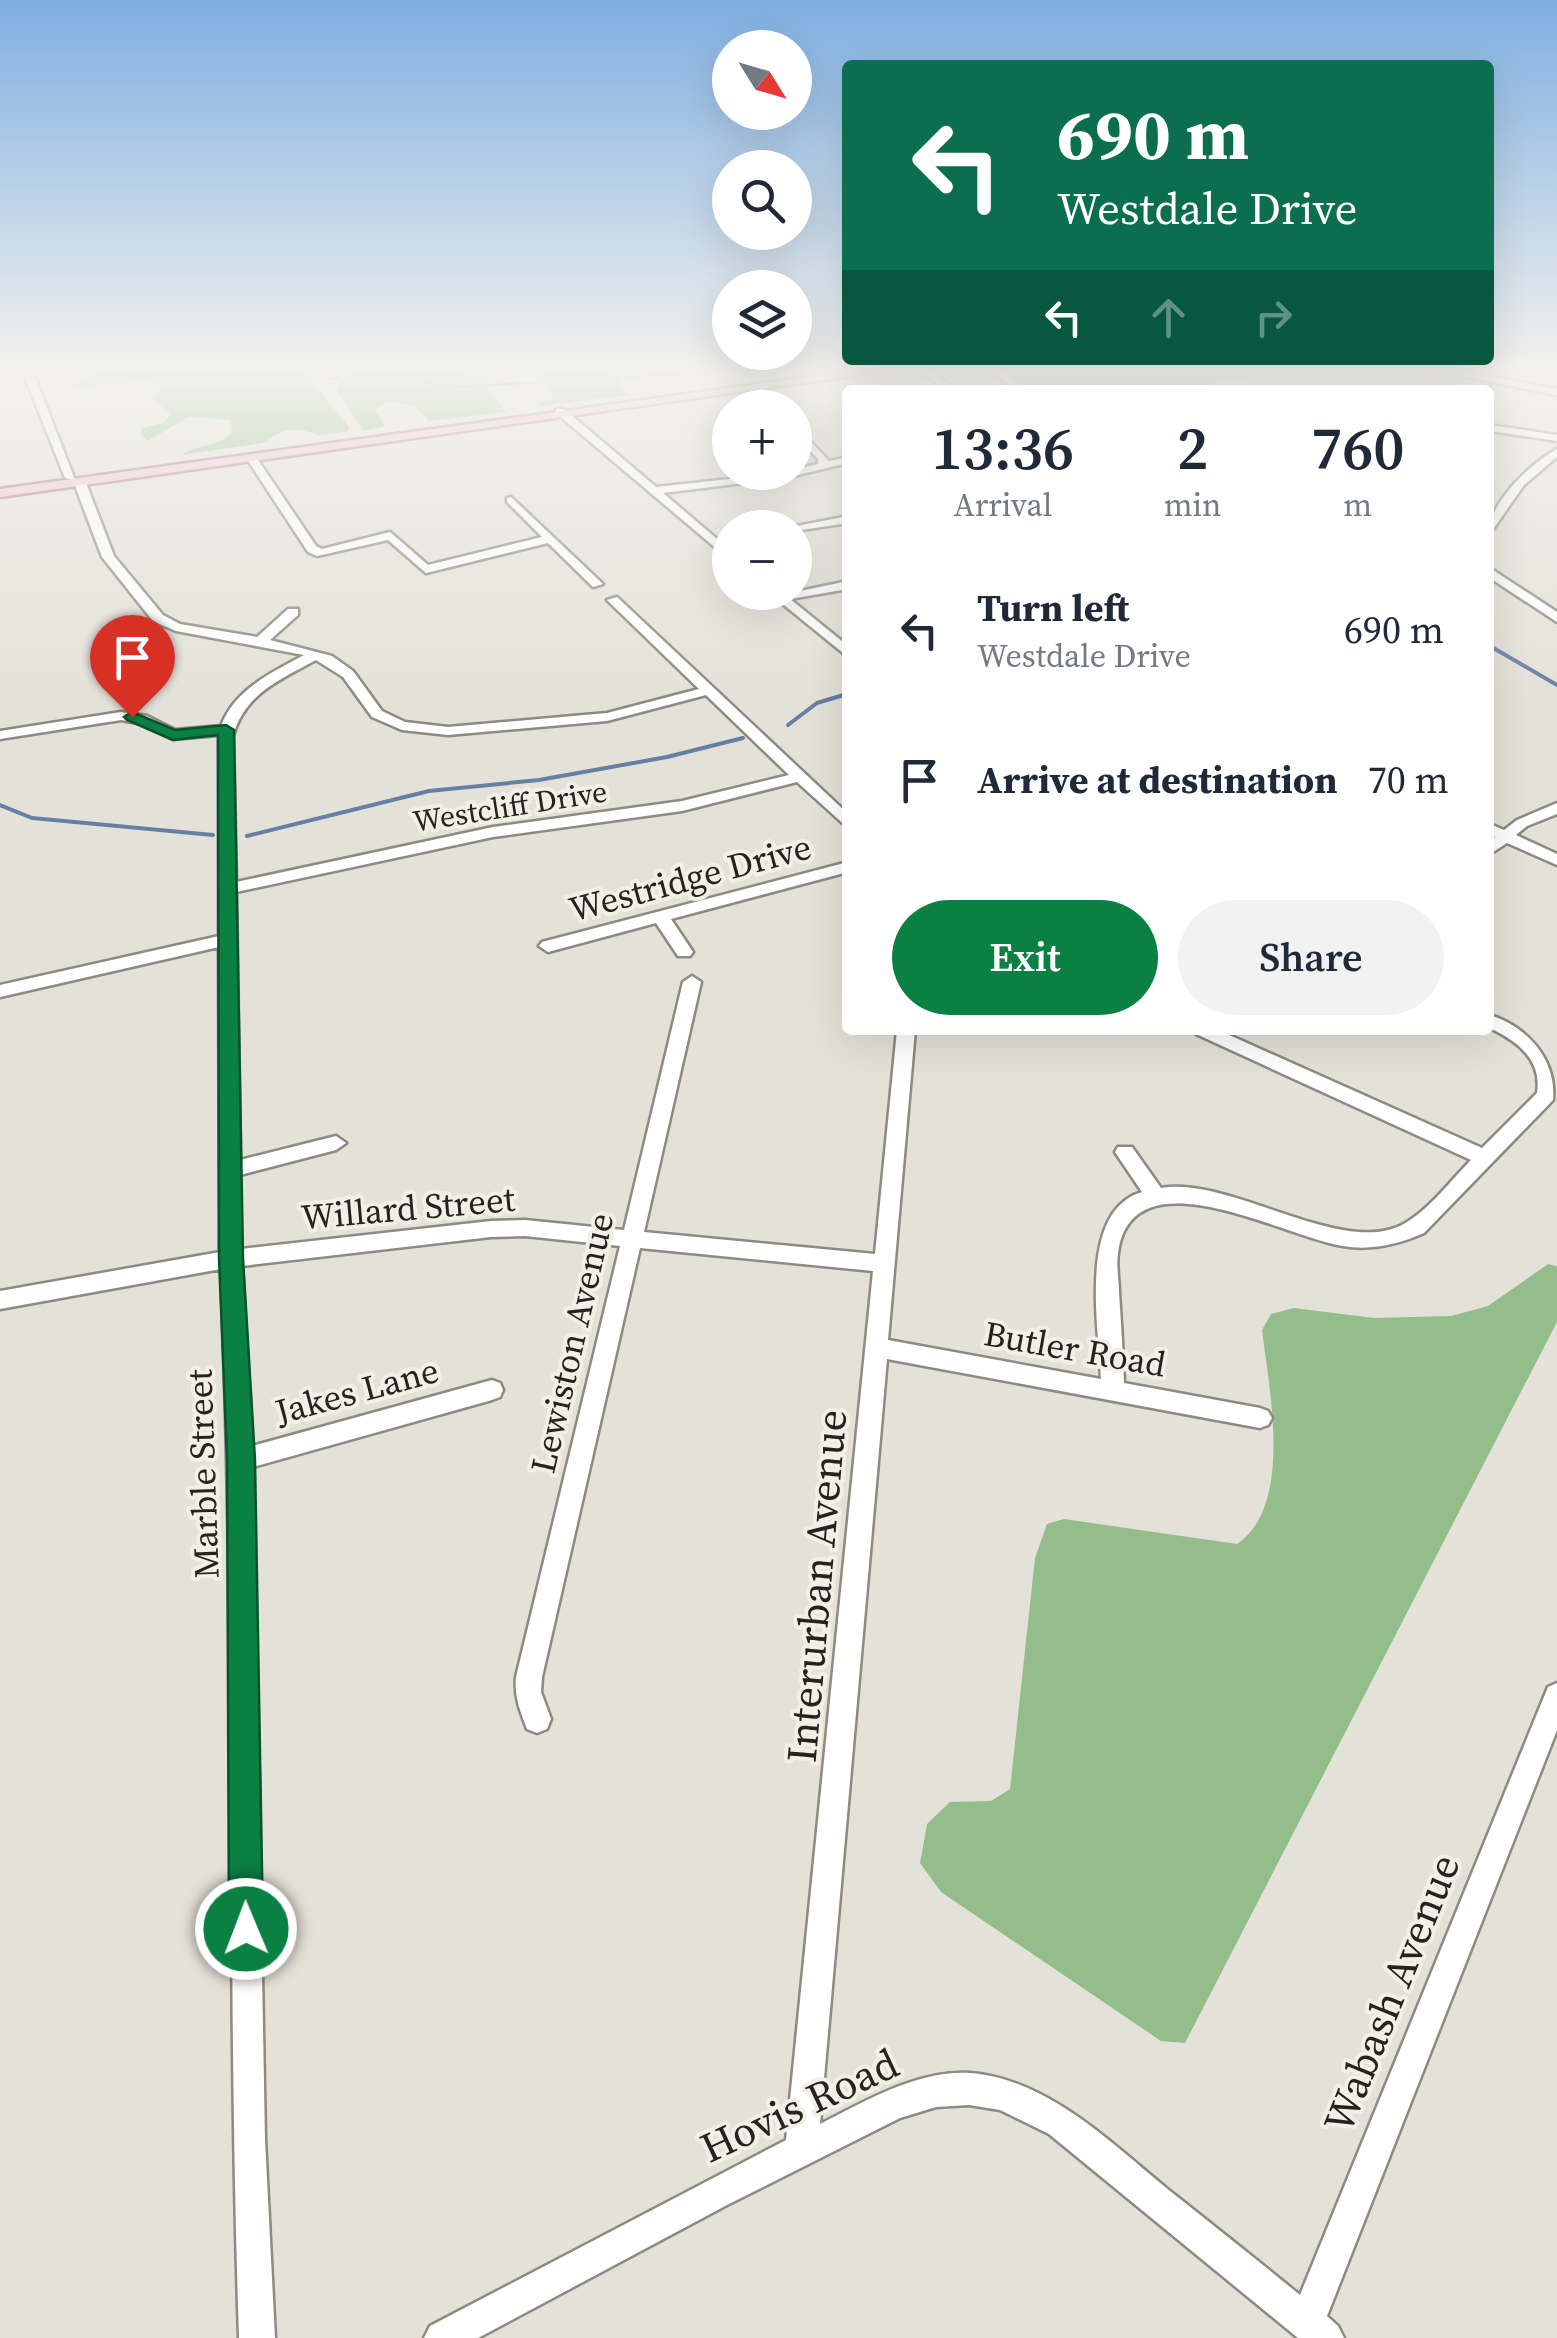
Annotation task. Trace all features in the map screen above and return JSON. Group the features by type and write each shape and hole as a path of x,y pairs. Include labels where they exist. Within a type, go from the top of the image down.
{"main road":[{"path":"0,491 101,476"},
{"path":"75,480 106,476"}],"street":[{"path":"73,476 108,558 158,618 176,627 316,654 340,667 370,707 387,721 434,732 607,718 710,690"},
{"path":"264,476 315,551 334,552 390,536 426,570 550,539"},
{"path":"635,476 712,541"},
{"path":"652,491 774,476"},
{"path":"1494,520 1528,476"},
{"path":"511,500 597,584"},
{"path":"812,525 842,519"},
{"path":"1494,575 1557,618"},
{"path":"812,590 842,586"},
{"path":"612,600 842,816"},
{"path":"1540,606 1557,603"},
{"path":"795,610 842,648"},
{"path":"260,642 293,612"},
{"path":"0,735 122,716 142,719 173,735 226,730 243,699 316,654"},
{"name":"Marble Street","path":"226,730 231,1258 241,1460 250,2138 257,2338"},
{"name":"Westcliff Drive","path":"229,888 493,832 682,806 800,776"},
{"path":"1498,832 1557,808"},
{"path":"1498,832 1557,860"},
{"name":"Westridge Drive","path":"548,946 842,869"},
{"path":"662,917 684,952"},
{"path":"0,991 230,939"},
{"name":"Lewiston Avenue","path":"537,1719 528,1692 528,1677 692,982"},
{"path":"1113,1391 1108,1239 1124,1212 1156,1197 1175,1194 1216,1198 1336,1238 1380,1239 1417,1227 1546,1095 1548,1066 1533,1046 1494,1023"},
{"name":"Interurban Avenue","path":"802,2148 906,1035"},
{"path":"1213,1035 1486,1158"},
{"path":"231,1170 336,1143"},
{"path":"1125,1152 1156,1197"},
{"name":"Willard Street","path":"0,1300 231,1258 491,1228 525,1228 885,1264"},
{"name":"Butler Road","path":"878,1348 1260,1418"},
{"name":"Jakes Lane","path":"241,1460 492,1390"},
{"name":"Wabash Avenue","path":"1316,2330 1557,1696"},
{"name":"Hovis Road","path":"442,2338 802,2148 895,2104 936,2092 969,2090 1003,2096 1060,2123 1316,2330"}],"green space":[{"path":"1548,1264 1557,1266 1557,1322 1185,2043 1161,2041 941,1892 920,1863 927,1824 950,1802 991,1801 1010,1789 1035,1558 1047,1524 1064,1519 1237,1544 1255,1526 1266,1503 1272,1475 1272,1413 1262,1330 1271,1314 1294,1308 1374,1318 1451,1316 1488,1306"}],"waterway":[{"path":"1494,648 1557,685"},
{"path":"788,725 817,703 842,696"},
{"path":"247,836 429,791 539,780 667,757 743,738"},
{"path":"0,805 32,818 213,835"}],"route":[{"path":"132,717 173,735 226,730 231,1258 241,1460 246,1929"}]}
